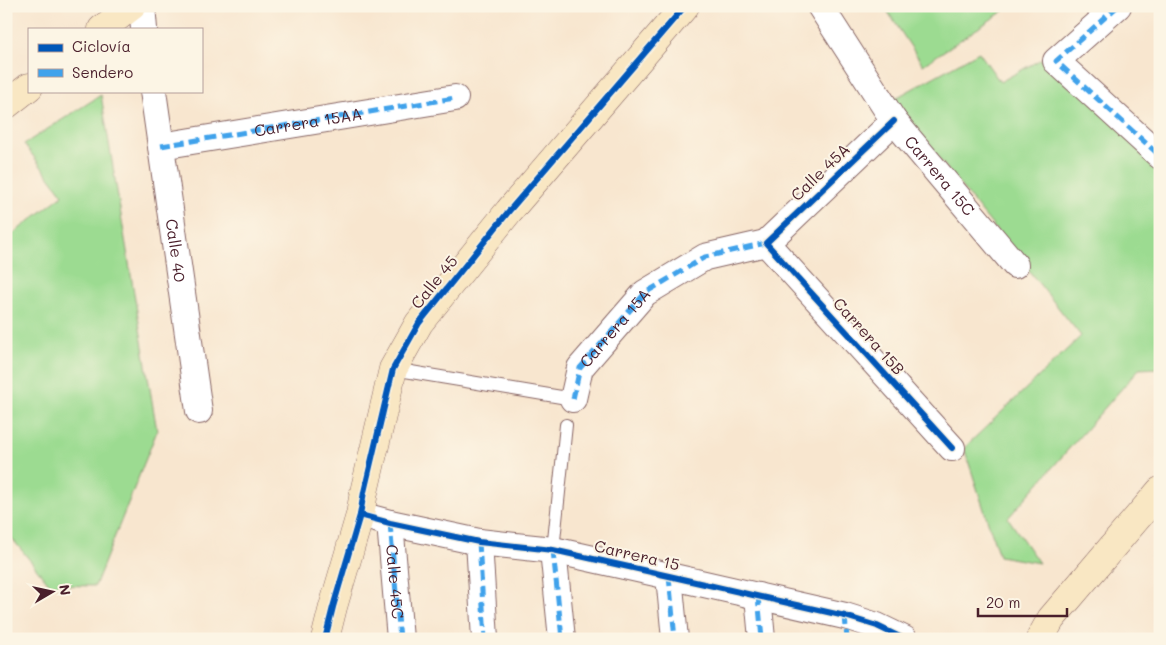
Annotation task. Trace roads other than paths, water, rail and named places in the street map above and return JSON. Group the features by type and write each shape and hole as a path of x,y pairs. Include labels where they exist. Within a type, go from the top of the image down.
{"street":[{"path":"103,28 132,6"},
{"path":"142,6 144,28"},
{"name":"Calle 45","path":"325,639 332,607 360,515 367,476 393,369 418,323 509,211 685,6"},
{"name":"Carrera 15C","path":"820,6 894,121 1015,265"},
{"path":"1118,6 1056,61 1160,156"},
{"path":"6,105 28,88"},
{"name":"Calle 40","path":"153,92 199,411"},
{"name":"Carrera 15AA","path":"162,146 455,98"},
{"name":"Calle 45A","path":"766,243 894,121"},
{"name":"Carrera 15A","path":"572,398 580,368 645,293 705,257 766,243"},
{"name":"Carrera 15B","path":"766,243 952,448"},
{"path":"1040,639 1051,619 1160,491"},
{"name":"Carrera 15","path":"360,515 479,542 553,550 758,596 846,628 877,626 904,639"},
{"name":"Calle 45C","path":"390,523 400,639"},
{"path":"479,542 485,639"},
{"path":"553,550 562,639"},
{"path":"669,576 675,639"},
{"path":"758,596 762,639"}],"lane":[{"name":"Carrera 15A","path":"393,369 572,398"},
{"path":"553,550 566,425"}]}
